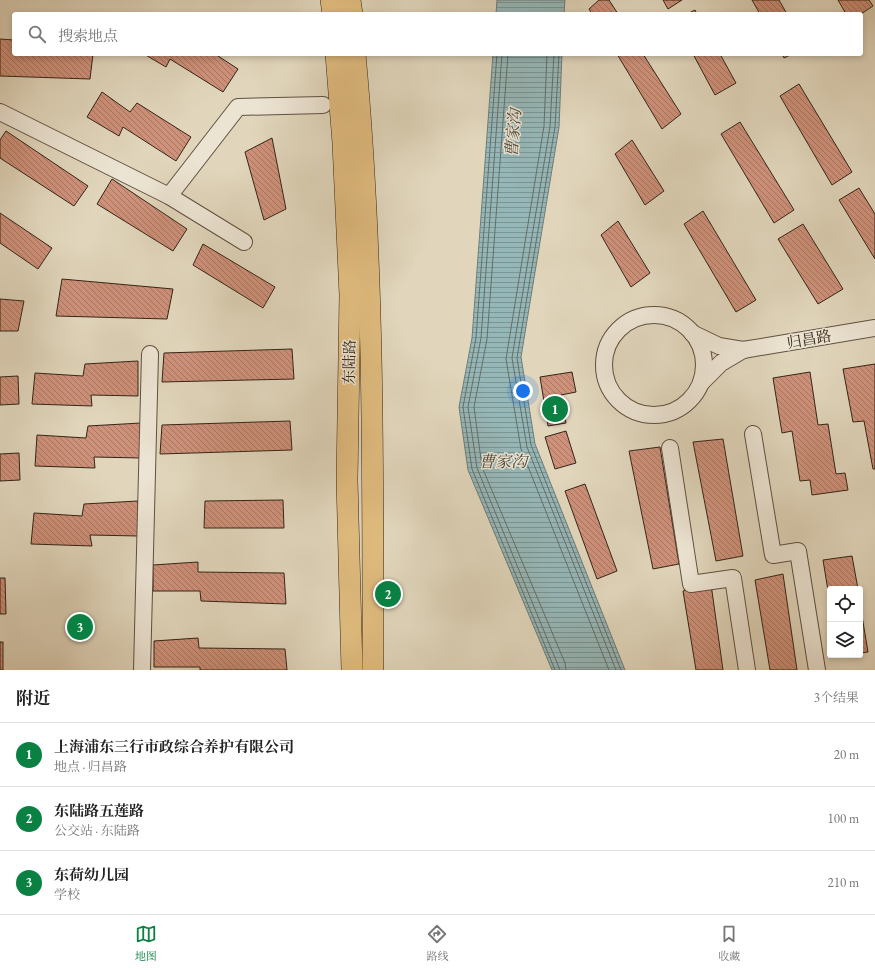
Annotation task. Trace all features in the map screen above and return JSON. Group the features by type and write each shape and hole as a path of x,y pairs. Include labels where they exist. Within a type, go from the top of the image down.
{"main road":[{"path":"331,0 333,12"},
{"path":"350,0 352,12"},
{"name":"东陆路","path":"336,56 343,143 350,295 347,480 352,670"},
{"name":"东陆路","path":"355,56 362,141 367,243 373,670"}],"street":[{"path":"169,196 238,106 323,105"},
{"path":"0,112 169,196 244,242"},
{"name":"归昌路","path":"692,333 700,345 704,370 701,383 695,394 680,407 662,414 649,415 636,412 625,406 616,397 608,386 605,373 604,360 607,348 618,331 633,320 646,316 659,315 677,322 692,333 718,346 743,350 875,328"},
{"name":"归昌路","path":"701,383 721,363 743,350"},
{"path":"142,670 150,354"},
{"path":"753,434 773,555 798,551 817,670"},
{"path":"670,448 692,584 733,578 748,670"}],"water":[{"path":"497,0 565,0 564,12 496,12"},
{"name":"曹家沟","path":"493,56 562,56 559,127 521,357 535,444 625,670 552,670 468,470 459,407 472,338"}],"building":[{"path":"599,0 609,0 617,12 591,12 589,9"},
{"path":"663,0 682,0 668,9"},
{"path":"752,0 779,0 786,12 759,12"},
{"path":"838,0 869,0 873,6 863,13 845,12"},
{"path":"0,39 12,40 12,56 93,56 90,79 0,76"},
{"path":"147,56 218,56 238,69 223,92 170,59 166,67"},
{"path":"618,56 644,56 681,114 662,129"},
{"path":"694,56 721,56 736,83 715,95"},
{"path":"799,84 852,172 832,185 780,96"},
{"path":"102,92 130,112 137,103 191,137 176,161 123,127 119,136 87,117"},
{"path":"740,122 794,210 774,223 721,134"},
{"path":"6,131 88,186 74,206 0,158 0,140"},
{"path":"272,138 286,209 264,220 245,152"},
{"path":"632,140 664,191 645,205 615,154"},
{"path":"112,179 187,229 173,251 97,204"},
{"path":"859,188 875,214 875,259 839,200"},
{"path":"703,211 756,300 736,312 684,224"},
{"path":"0,213 52,248 38,269 0,243"},
{"path":"618,221 650,273 631,287 601,235"},
{"path":"803,224 843,289 818,304 778,239"},
{"path":"203,244 275,287 263,308 193,265"},
{"path":"62,279 173,289 167,319 56,316"},
{"path":"0,299 24,301 18,331 0,331"},
{"path":"292,349 294,379 162,382 164,353"},
{"path":"138,361 138,396 91,395 92,406 32,404 35,373 83,376 85,364"},
{"path":"875,364 875,469 873,469 864,421 853,422 843,369"},
{"path":"572,372 576,392 561,395 566,423 548,426 540,377"},
{"path":"810,372 818,425 828,424 836,474 845,473 848,490 812,495 810,480 800,481 792,431 782,433 773,378"},
{"path":"18,376 19,404 0,405 0,377"},
{"path":"290,421 292,450 160,454 162,425"},
{"path":"141,423 141,458 94,457 95,468 35,466 37,435 86,438 88,426"},
{"path":"566,431 576,463 555,469 545,437"},
{"path":"723,439 743,556 716,561 693,442"},
{"path":"660,447 679,564 653,569 629,451"},
{"path":"19,453 20,480 0,481 0,454"},
{"path":"585,484 617,571 597,579 565,491"},
{"path":"283,500 284,528 204,528 205,501"},
{"path":"138,501 138,536 90,535 92,546 31,544 34,513 82,516 84,504"},
{"path":"852,556 857,586 827,586 823,560"},
{"path":"198,562 198,572 284,573 286,604 201,601 200,591 153,591 153,565"},
{"path":"783,574 797,670 770,670 755,580"},
{"path":"0,578 5,578 6,614 0,614"},
{"path":"711,584 723,670 696,670 683,591"},
{"path":"863,622 868,652 863,653"},
{"path":"198,638 199,648 285,649 287,670 200,670 200,667 154,667 154,641"},
{"path":"0,642 3,642 3,670 0,670"}],"place":[{"name":"上海浦东三行市政综合养护有限公司","path":"555,409"},
{"name":"东陆路五莲路","path":"388,594"},
{"name":"东荷幼儿园","path":"80,627"}]}
